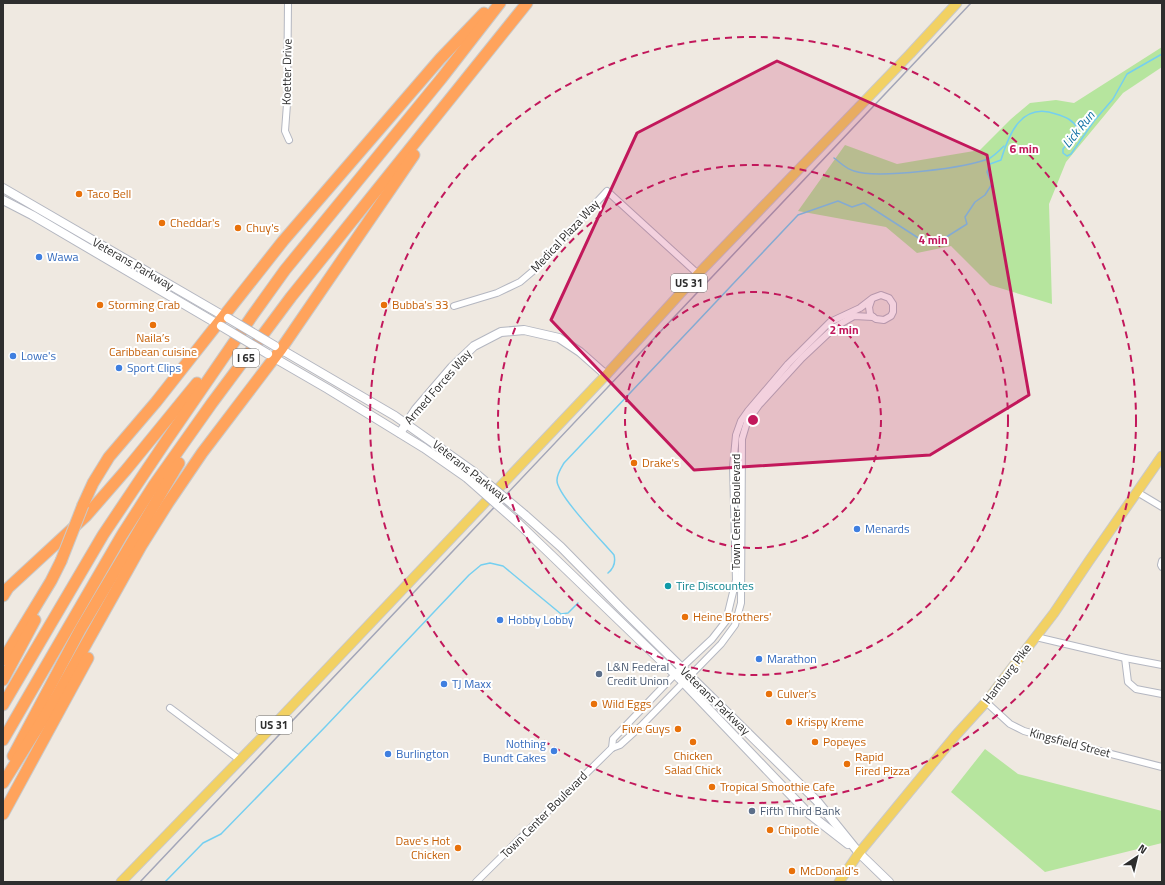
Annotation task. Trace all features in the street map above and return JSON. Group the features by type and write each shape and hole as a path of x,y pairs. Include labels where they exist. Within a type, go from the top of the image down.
{"highway":[{"path":"3,660 51,580 61,561 93,484 110,457 223,321 283,242 430,71 494,3"},
{"name":"I 65","path":"3,705 103,535 252,316 285,270 441,79 500,3"},
{"name":"I 65","path":"3,740 126,529 154,485 229,380 291,297 527,3"},
{"path":"3,783 54,704 142,546 202,453 474,70"},
{"path":"3,596 8,588 86,516 126,470 252,316"},
{"path":"3,774 80,630 155,501 229,380"},
{"path":"3,814 92,651 142,546"},
{"path":"3,680 36,619 51,580"}],"main road":[{"name":"US 31","path":"121,882 240,760 606,375 698,274 910,54 957,3"},
{"name":"Veterans Parkway","path":"3,188 275,352 435,455 467,478 518,523 683,682 808,814 860,853"},
{"name":"Veterans Parkway","path":"3,200 223,321"},
{"name":"Armed Forces Way","path":"400,433 416,409 447,373 474,346 501,332 524,330 559,338 580,352 606,375"},
{"name":"Veterans Parkway","path":"275,352 370,400 474,472 525,515 561,547 817,801 860,853 889,882"},
{"name":"Hamburg Pike","path":"839,882 860,853 956,736 986,702 1060,606 1089,561 1162,456"}],"street":[{"name":"Koetter Drive","path":"288,3 287,104 285,131 289,140"},
{"name":"Medical Plaza Way","path":"454,306 497,294 520,282 533,271 607,191 698,274"},
{"path":"881,295 889,298 893,304 893,312 888,318 880,320 872,317 869,311 871,300 881,295"},
{"name":"Town Center Boulevard","path":"612,748 613,739 712,639 726,621 736,580 733,467 736,435 741,421 788,364 830,322 860,308 871,300"},
{"name":"Town Center Boulevard","path":"476,882 612,748 620,745 641,726 721,644 735,625 741,603 742,439 747,422 759,405 802,358 835,327 854,316 872,317"},
{"path":"1137,492 1162,507"},
{"path":"1162,561 1162,567"},
{"path":"1036,637 1162,665"},
{"path":"1125,658 1128,682 1136,689 1162,694"},
{"name":"Kingsfield Street","path":"986,702 1010,724 1024,731 1052,740 1162,767"},
{"path":"170,708 240,760"}],"highlighted area":[{"path":"777,61 987,155 1029,395 930,455 694,470 551,320 637,133"}],"green space":[{"path":"1162,47 1162,67 1123,93 1066,162 1049,204 1052,304 990,285 951,246 917,253 886,227 798,211 845,145 897,164 980,150 1011,119 1030,103 1056,100 1074,103"},
{"path":"985,749 1018,774 1162,811 1162,843 1045,872 951,792"}],"waterway":[{"name":"Lick Run","path":"608,573 614,565 614,555 581,518 564,496 557,480 560,469 798,215 838,201 852,207 864,203 923,241 940,241 967,224 965,217 975,202 985,195 992,184 987,172 990,164 1001,160 1013,130 1026,116 1034,112 1044,111 1063,116 1074,123 1078,129 1076,134 1063,149 1063,153 1067,156 1071,154 1094,121 1113,99 1127,74 1162,54"},
{"path":"834,158 854,171 882,174 901,173 943,169 979,162 990,158 1004,146"},
{"path":"165,882 203,843 221,834 469,575 481,565 490,563 503,566 561,614 568,613 578,603"}],"railway":[{"path":"140,882 971,3"}],"place":[{"name":"Taco Bell","path":"79,194"},
{"name":"Cheddar's","path":"162,223"},
{"name":"Chuy's","path":"238,228"},
{"name":"Wawa","path":"39,257"},
{"name":"Storming Crab","path":"100,305"},
{"name":"Bubba's 33","path":"384,305"},
{"name":"Naila’s Caribbean cuisine","path":"153,325"},
{"name":"Lowe's","path":"13,356"},
{"name":"Sport Clips","path":"119,368"},
{"name":"Drake's","path":"634,463"},
{"name":"Menards","path":"857,529"},
{"name":"Tire Discountes","path":"668,586"},
{"name":"Heine Brothers'","path":"685,617"},
{"name":"Hobby Lobby","path":"500,620"},
{"name":"Marathon","path":"759,659"},
{"name":"L&N Federal Credit Union","path":"599,674"},
{"name":"TJ Maxx","path":"444,684"},
{"name":"Culver's","path":"769,694"},
{"name":"Wild Eggs","path":"594,704"},
{"name":"Krispy Kreme","path":"789,722"},
{"name":"Five Guys","path":"678,729"},
{"name":"Chicken Salad Chick","path":"693,742"},
{"name":"Popeyes","path":"815,742"},
{"name":"Nothing Bundt Cakes","path":"554,751"},
{"name":"Burlington","path":"388,754"},
{"name":"Rapid Fired Pizza","path":"847,764"},
{"name":"Tropical Smoothie Cafe","path":"712,787"},
{"name":"Fifth Third Bank","path":"752,811"},
{"name":"Chipotle","path":"770,830"},
{"name":"Dave's Hot Chicken","path":"458,848"},
{"name":"McDonald's","path":"792,871"}]}
